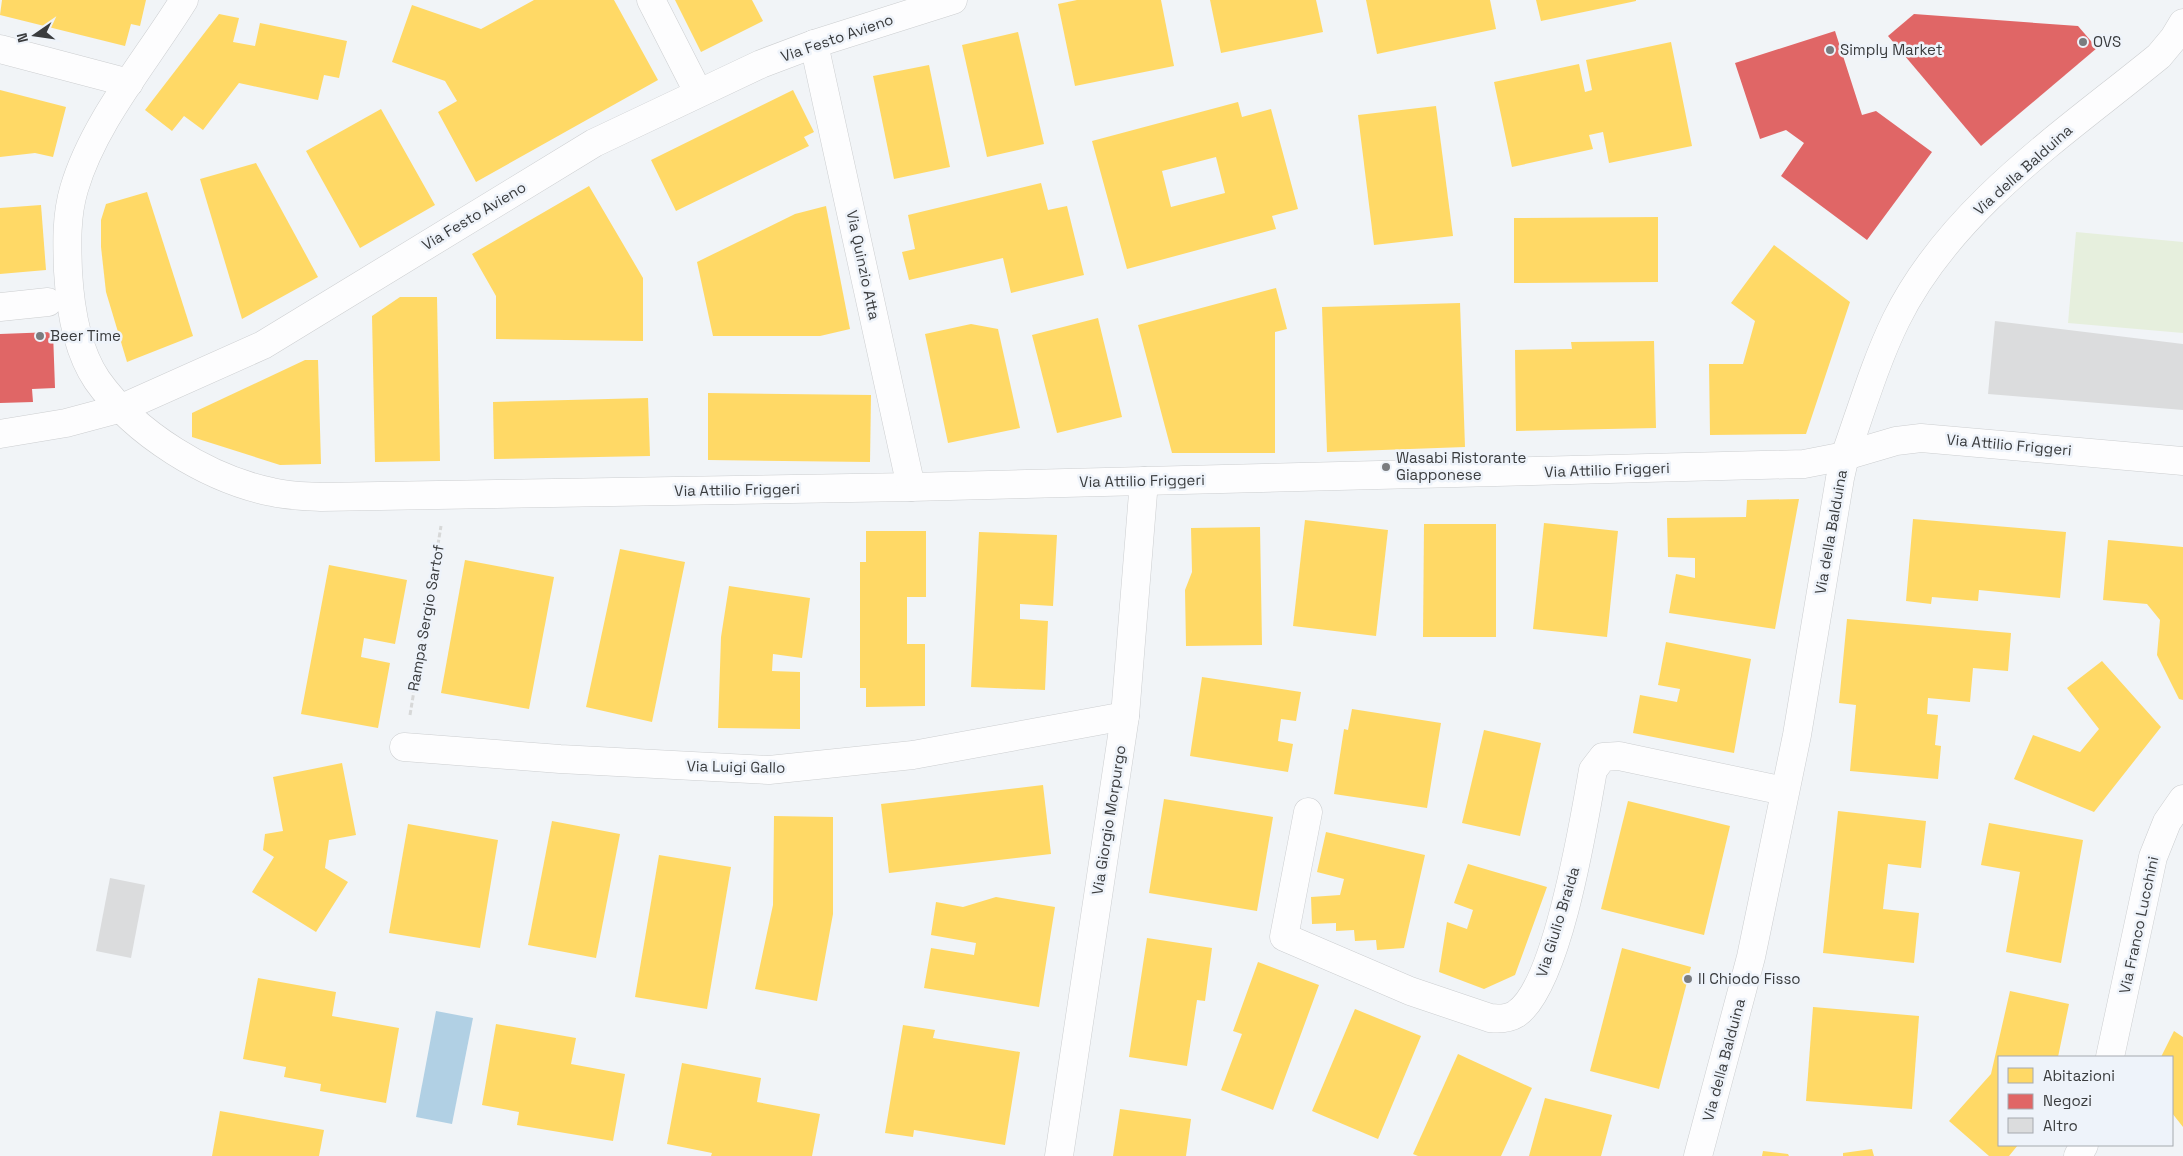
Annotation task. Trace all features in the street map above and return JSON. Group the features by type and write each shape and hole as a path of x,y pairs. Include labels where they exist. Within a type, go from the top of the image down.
{"street":[{"name":"Via Attilio Friggeri","path":"184,0 129,83 83,162 74,188 68,226 69,291 81,347 97,379 122,408 163,443 198,465 240,483 286,495 406,496 911,487 1794,464 1845,456 1896,441 1921,438 2183,461"},
{"path":"651,0 698,92"},
{"name":"Via Festo Avieno","path":"0,434 66,423 122,408 263,344 594,143 698,92 814,44 953,0"},
{"name":"Via della Balduina","path":"1698,1156 1749,966 1797,735 1845,456 1896,321 1940,252 1960,228 2021,169 2159,56 2183,23"},
{"name":"Via Quinzio Atta","path":"814,44 911,487"},
{"path":"0,49 129,83"},
{"path":"0,307 48,302"},
{"name":"Via Giorgio Morpurgo","path":"1059,1156 1125,716 1144,481"},
{"name":"Via Luigi Gallo","path":"404,747 560,759 769,770 913,755 1125,716"},
{"name":"Via Giulio Braida","path":"1308,812 1284,937 1410,991 1490,1018 1500,1018 1511,1016 1521,1009 1538,986 1545,971 1572,880 1593,770 1603,757 1619,756 1784,791"},
{"name":"Via Franco Lucchini","path":"2110,1056 2153,857 2163,829 2183,800"}],"path":[{"name":"Rampa Sergio Sartof","path":"412,700 440,536"}],"green space":[{"path":"2076,232 2183,242 2183,333 2068,323"}],"water":[{"path":"436,1011 473,1018 452,1124 416,1117"}],"building: Abitazioni":[{"path":"2,0 146,0 140,26 131,24 125,46 0,15"},
{"path":"534,0 614,0 658,80 476,182 438,112 457,101 445,81 392,62 412,5 481,29"},
{"path":"675,0 752,0 763,21 701,52"},
{"path":"1077,0 1161,0 1174,66 1075,86 1058,4"},
{"path":"1210,0 1316,0 1323,32 1221,53"},
{"path":"1366,0 1490,0 1496,29 1377,54"},
{"path":"1536,0 1636,0 1636,1 1541,21"},
{"path":"219,14 239,18 233,42 255,46 260,23 347,41 339,78 324,75 318,100 239,83 203,130 184,116 172,131 145,110"},
{"path":"1018,32 1044,144 987,157 962,45"},
{"path":"1671,42 1692,146 1609,163 1603,132 1589,135 1593,149 1512,167 1494,82 1579,64 1585,92 1592,90 1586,60"},
{"path":"929,65 950,167 894,179 873,76"},
{"path":"0,90 66,107 53,157 35,153 0,157"},
{"path":"793,90 814,132 804,137 809,146 676,211 651,160"},
{"path":"1238,102 1242,117 1271,109 1298,209 1272,216 1276,229 1127,269 1092,141","holes":["1216,157 1225,193 1171,207 1162,171"]},
{"path":"1436,106 1453,236 1374,245 1358,115"},
{"path":"381,109 435,205 360,248 306,151"},
{"path":"256,163 318,277 242,319 200,179"},
{"path":"1041,183 1048,210 1067,206 1084,275 1011,293 1003,258 909,280 902,252 915,249 908,215"},
{"path":"589,186 643,278 643,341 496,339 496,296 472,254"},
{"path":"147,192 193,336 127,362 106,292 101,247 101,220 106,204"},
{"path":"41,205 46,270 0,274 0,208"},
{"path":"826,206 850,329 820,336 713,336 697,262 795,214"},
{"path":"1658,217 1658,282 1514,283 1514,218"},
{"path":"1774,245 1850,302 1806,434 1710,435 1709,364 1743,364 1755,321 1731,303"},
{"path":"1276,288 1287,329 1275,332 1275,453 1172,453 1138,325"},
{"path":"400,297 437,297 440,461 375,462 372,316"},
{"path":"1460,303 1465,447 1327,452 1322,307"},
{"path":"1098,318 1122,417 1057,433 1032,335"},
{"path":"971,324 998,329 1020,428 948,443 925,334"},
{"path":"1654,341 1656,428 1516,431 1515,350 1572,349 1571,342"},
{"path":"305,360 318,360 321,464 280,465 192,437 192,413"},
{"path":"708,393 871,395 870,462 708,460"},
{"path":"648,398 650,456 494,459 493,402"},
{"path":"1799,499 1775,629 1669,613 1676,574 1695,578 1695,558 1668,557 1667,518 1746,517 1747,500"},
{"path":"1913,519 2066,532 2060,598 1979,590 1978,601 1932,597 1931,604 1906,601"},
{"path":"1305,520 1388,530 1376,636 1293,626"},
{"path":"1544,523 1618,531 1607,637 1533,629"},
{"path":"1424,524 1496,524 1496,637 1423,637"},
{"path":"1260,527 1262,645 1186,646 1185,590 1192,572 1191,528"},
{"path":"866,531 926,531 926,597 907,597 907,644 925,644 925,706 866,707 866,688 860,688 860,562 866,562"},
{"path":"979,532 1057,535 1053,606 1020,604 1020,619 1048,621 1045,690 971,687"},
{"path":"2108,540 2183,547 2183,700 2179,699 2157,655 2160,620 2147,604 2103,600"},
{"path":"620,549 685,562 652,722 586,707"},
{"path":"465,560 554,577 529,709 441,693"},
{"path":"329,565 407,580 395,644 364,638 361,657 390,663 378,728 301,714"},
{"path":"729,586 810,598 802,658 773,654 772,671 800,672 800,729 718,728 721,637"},
{"path":"1847,619 2011,633 2008,671 1973,668 1970,702 1928,698 1927,714 1938,715 1935,745 1941,746 1938,779 1850,771 1856,705 1839,703"},
{"path":"1666,642 1751,659 1734,753 1633,733 1640,695 1677,702 1680,689 1658,685"},
{"path":"2102,661 2161,727 2094,812 2014,779 2033,735 2080,752 2099,729 2067,688"},
{"path":"1202,677 1301,692 1296,721 1281,719 1278,741 1293,744 1288,772 1190,756"},
{"path":"1352,709 1441,723 1427,808 1334,794 1344,729 1348,730"},
{"path":"1484,730 1541,743 1520,836 1462,823"},
{"path":"342,763 356,835 329,840 325,868 348,882 316,932 252,892 274,857 263,850 265,834 283,831 273,777"},
{"path":"1043,785 1051,854 889,873 881,804"},
{"path":"1164,799 1273,817 1257,911 1149,893"},
{"path":"1628,801 1730,826 1704,935 1601,909"},
{"path":"1838,811 1926,821 1921,868 1888,864 1883,909 1919,913 1914,963 1823,953"},
{"path":"774,816 833,817 833,914 817,1001 755,989 773,905"},
{"path":"552,821 620,834 596,958 528,945"},
{"path":"1989,823 2083,840 2061,963 2006,952 2020,872 1981,865"},
{"path":"408,824 498,840 480,948 389,933"},
{"path":"1326,832 1425,855 1404,948 1377,950 1376,940 1355,941 1354,930 1336,931 1336,923 1312,924 1311,897 1340,895 1344,879 1317,872"},
{"path":"659,855 731,867 707,1009 635,997"},
{"path":"1468,864 1547,887 1515,975 1484,989 1439,972 1447,922 1467,929 1473,910 1454,903"},
{"path":"996,897 1055,907 1039,1007 924,988 931,948 974,955 976,943 931,935 936,902 963,907"},
{"path":"1147,938 1212,948 1205,1001 1197,1000 1187,1066 1129,1057"},
{"path":"1622,948 1691,967 1659,1089 1590,1071"},
{"path":"1258,962 1319,985 1273,1110 1221,1090 1242,1034 1233,1031"},
{"path":"258,978 336,992 332,1016 399,1028 386,1103 320,1091 321,1084 284,1077 286,1067 243,1059"},
{"path":"2010,991 2069,1004 2058,1056 1998,1056 1998,1146 2017,1146 2009,1156 1989,1156 1949,1121 1991,1074"},
{"path":"1813,1007 1919,1016 1912,1109 1806,1101"},
{"path":"1355,1009 1421,1036 1378,1139 1312,1111"},
{"path":"496,1024 576,1038 571,1064 625,1074 613,1141 517,1125 519,1112 482,1105"},
{"path":"903,1025 935,1030 933,1038 1020,1052 1005,1145 914,1130 913,1137 885,1133"},
{"path":"2174,1031 2183,1037 2183,1127 2173,1114 2173,1056 2162,1056"},
{"path":"1458,1054 1532,1088 1501,1156 1418,1156 1413,1154"},
{"path":"682,1063 761,1078 757,1102 820,1114 812,1156 711,1156 712,1153 667,1144"},
{"path":"1545,1098 1612,1115 1601,1156 1529,1156"},
{"path":"1120,1109 1191,1119 1186,1156 1113,1156"},
{"path":"220,1111 324,1130 319,1156 212,1156"},
{"path":"1872,1149 1874,1156 1843,1156 1843,1153"},
{"path":"1763,1151 1788,1154 1789,1156 1762,1156"}],"building: Negozi":[{"path":"1914,14 2078,26 2097,48 1981,146 1888,36"},
{"path":"1835,31 1862,115 1876,111 1932,152 1867,240 1781,176 1804,143 1786,130 1760,139 1735,63"},
{"path":"53,332 55,388 32,389 33,402 0,403 0,334"}],"building: Altro":[{"path":"1995,321 2183,344 2183,410 1988,394"},
{"path":"110,878 145,885 131,958 96,951"}],"place":[{"name":"OVS","path":"2083,42"},
{"name":"Simply Market","path":"1830,50"},
{"name":"Beer Time","path":"40,336"},
{"name":"Wasabi Ristorante Giapponese","path":"1386,467"},
{"name":"Il Chiodo Fisso","path":"1688,979"}]}
